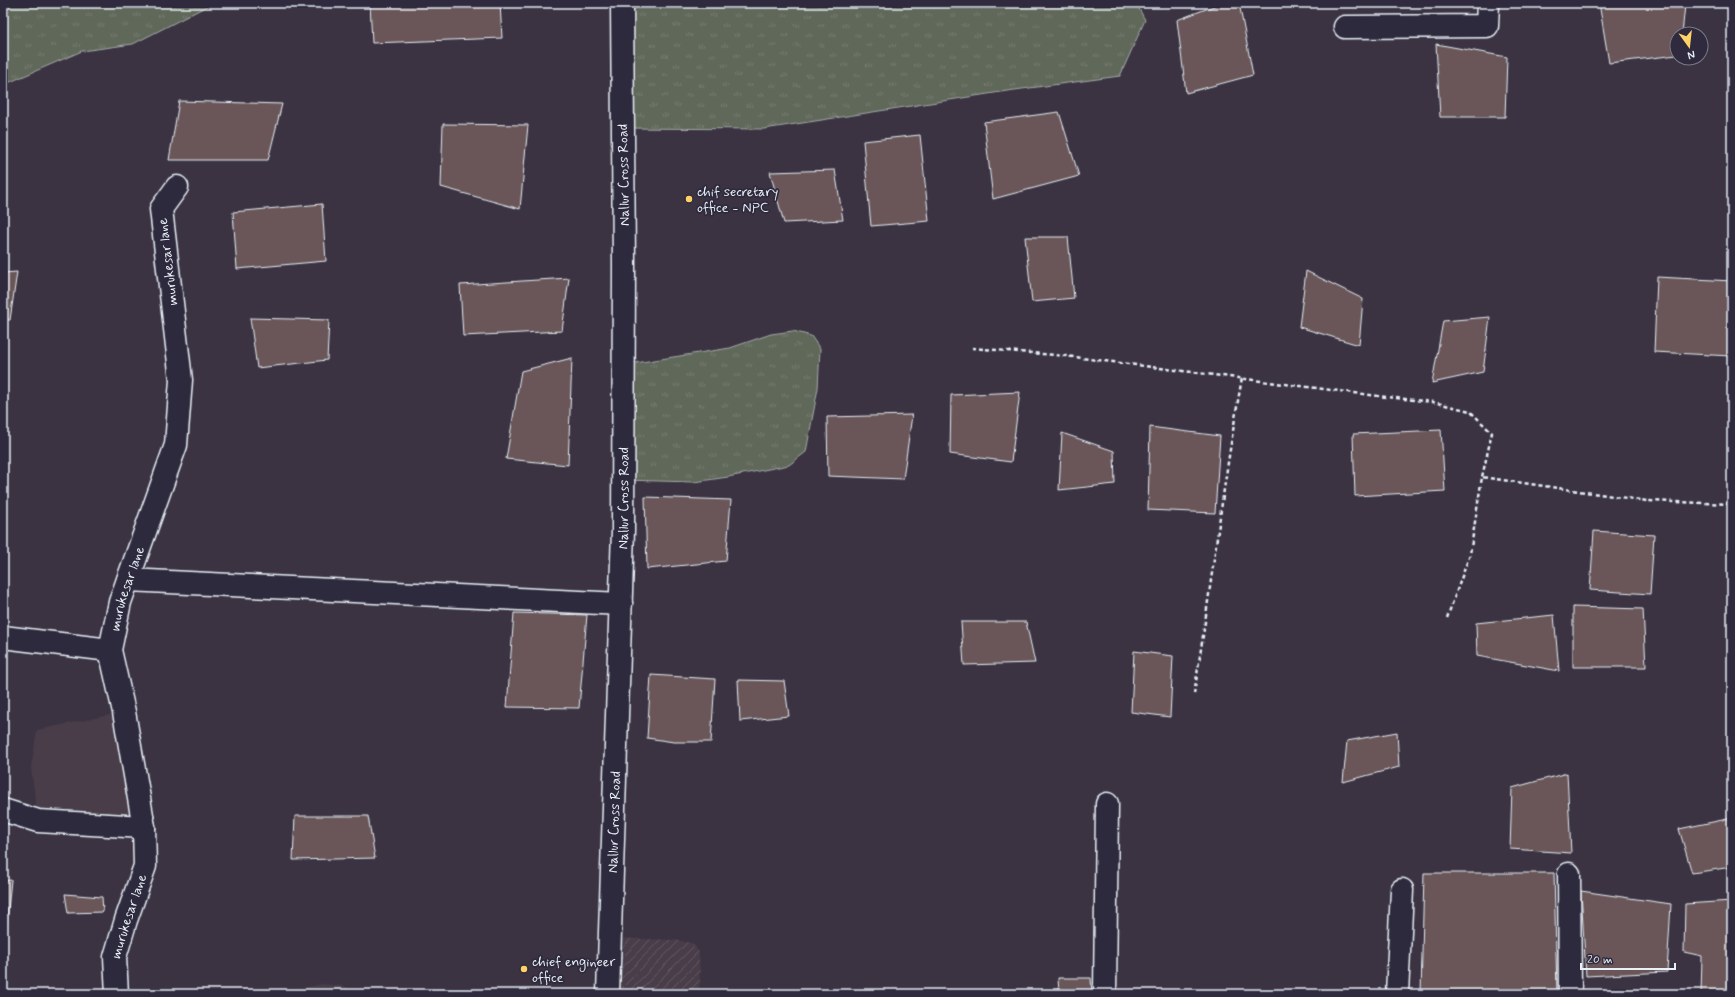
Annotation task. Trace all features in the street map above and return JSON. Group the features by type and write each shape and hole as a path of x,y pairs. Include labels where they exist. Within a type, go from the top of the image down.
{"street":[{"name":"Nallur Cross Road","path":"608,994 623,530 624,265 622,3"},
{"path":"1345,27 1487,26 1488,3"},
{"name":"murukesar lane","path":"117,994 115,958 126,920 145,866 144,827 124,712 110,650 120,602 176,445 181,380 161,209 177,187"},
{"path":"128,580 621,604"},
{"path":"3,637 110,650"},
{"path":"1105,994 1107,804"},
{"path":"3,810 38,821 144,827"},
{"path":"1569,874 1570,994"},
{"path":"1397,994 1402,890"}],"path":[{"path":"972,348 1066,356 1433,402 1470,411 1492,433 1482,477 1470,554 1447,618"},
{"path":"1194,694 1214,568 1230,445 1242,378"},
{"path":"1482,477 1648,501 1732,504"}],"shaded area":[{"path":"124,712 144,827 38,821 31,768 37,730"},
{"path":"610,938 675,940 692,943 699,952 700,983 698,994 608,994"},
{"path":"322,984 344,986 360,994 288,994 297,989"}],"green space":[{"path":"3,3 213,3 133,44 82,51 3,85"},
{"path":"622,3 1136,3 1145,20 1120,76 1007,91 764,129 622,128"},
{"path":"793,331 811,336 820,349 818,388 806,452 789,465 728,477 694,482 623,480 623,365 730,348 771,334"}],"building":[{"path":"370,3 500,3 502,38 372,43"},
{"path":"1222,3 1239,3 1253,75 1186,93 1177,20"},
{"path":"1599,3 1662,3 1685,5 1683,26 1669,26 1669,56 1609,63"},
{"path":"1436,44 1507,57 1505,117 1440,117"},
{"path":"179,101 282,104 268,160 169,160"},
{"path":"1059,112 1079,176 993,199 984,122"},
{"path":"443,124 528,125 520,209 441,187"},
{"path":"920,135 929,221 871,226 863,141"},
{"path":"835,170 843,220 784,223 770,172"},
{"path":"322,204 326,261 237,269 233,212"},
{"path":"1025,237 1068,237 1074,298 1032,302"},
{"path":"1306,271 1363,299 1359,345 1299,327"},
{"path":"17,272 10,320 3,320 3,273"},
{"path":"1657,277 1732,281 1731,356 1654,352"},
{"path":"569,278 562,331 463,336 460,285"},
{"path":"1490,317 1483,372 1432,383 1443,321"},
{"path":"250,318 329,320 327,360 257,368"},
{"path":"572,358 568,465 506,459 521,371"},
{"path":"1020,392 1011,462 950,454 951,395"},
{"path":"912,415 903,479 828,476 827,417"},
{"path":"1150,427 1220,436 1215,513 1148,510"},
{"path":"1441,430 1445,491 1355,496 1353,434"},
{"path":"1062,433 1114,451 1115,484 1059,490"},
{"path":"645,497 731,500 726,561 647,569"},
{"path":"1594,531 1654,535 1650,594 1590,590"},
{"path":"1573,607 1643,609 1646,667 1573,667"},
{"path":"514,613 587,615 579,708 507,707"},
{"path":"1554,615 1559,671 1477,656 1476,623"},
{"path":"961,622 1026,622 1035,663 964,665"},
{"path":"1134,651 1173,656 1170,717 1131,712"},
{"path":"651,675 715,679 711,742 674,742 647,738"},
{"path":"738,680 784,681 789,716 740,721"},
{"path":"1397,732 1399,767 1343,782 1347,741"},
{"path":"1567,773 1571,853 1510,849 1512,788"},
{"path":"295,816 368,816 375,858 293,860"},
{"path":"1732,818 1732,867 1692,873 1679,829"},
{"path":"1424,873 1554,873 1557,994 1421,994"},
{"path":"11,880 6,930 3,930 3,881"},
{"path":"1581,891 1671,904 1667,972 1586,976"},
{"path":"65,894 102,897 103,912 68,913"},
{"path":"1732,901 1732,994 1701,994 1702,956 1684,952 1685,904"},
{"path":"1058,978 1091,978 1092,994 1059,994"}],"place":[{"name":"chif secretary office - NPC","path":"689,199"},
{"name":"chief engineer office","path":"524,969"}]}
